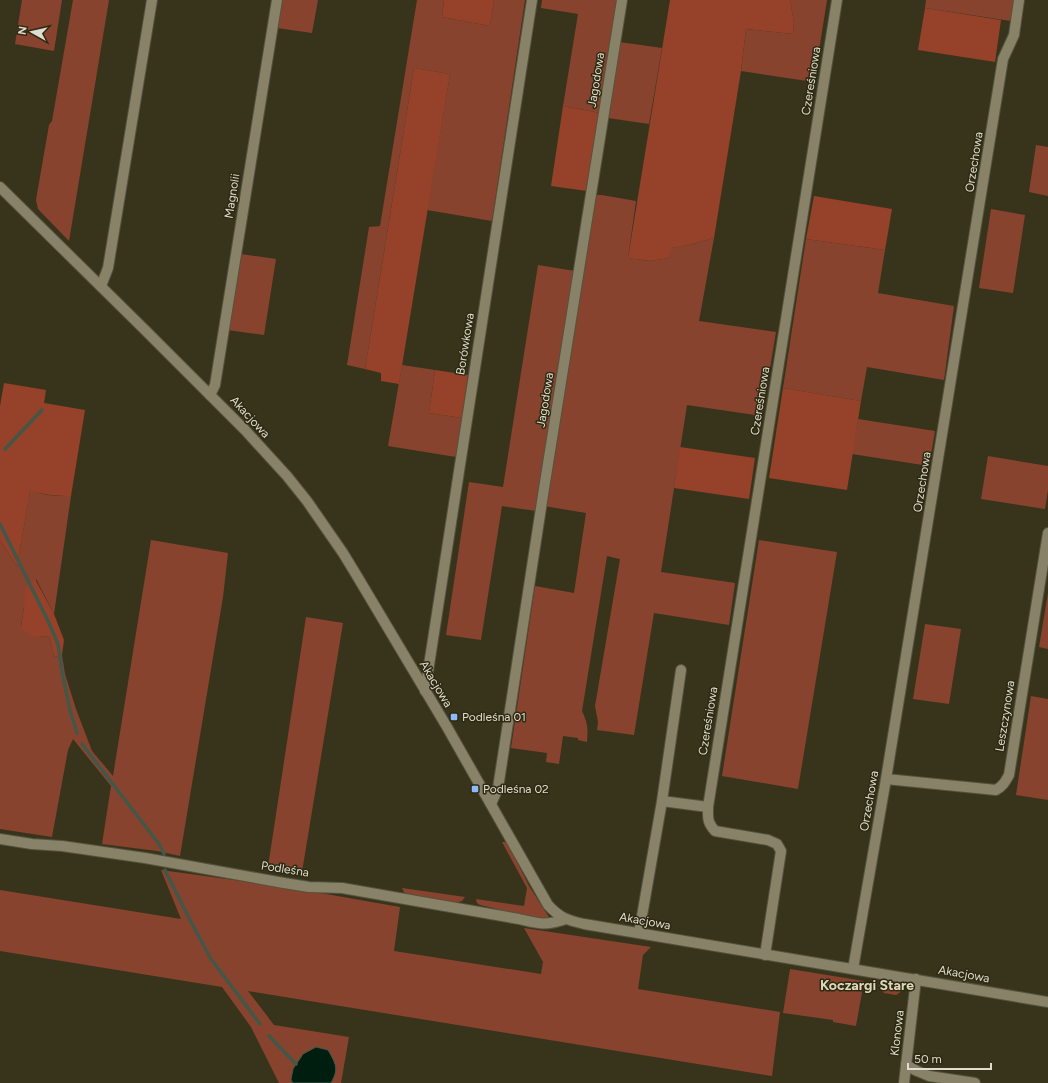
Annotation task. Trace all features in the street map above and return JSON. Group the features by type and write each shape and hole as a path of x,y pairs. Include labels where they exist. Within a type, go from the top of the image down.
{"street":[{"path":"101,286 108,268 152,0"},
{"name":"Magnolii","path":"210,395 215,385 277,0"},
{"name":"Borówkowa","path":"425,691 532,0"},
{"name":"Jagodowa","path":"491,804 498,788 622,0"},
{"name":"Czereśniowa","path":"765,954 781,852 776,844 768,840 715,831 708,820 708,806 837,0"},
{"name":"Orzechowa","path":"853,969 886,779 1004,59 1014,35 1019,0"},
{"name":"Akacjowa","path":"0,187 245,430 287,476 307,502 354,570 491,804 548,905 554,912 566,919 584,924 1048,1002"},
{"name":"Leszczynowa","path":"886,779 996,790 1002,787 1009,775 1048,533"},
{"path":"639,934 662,801 680,670"},
{"path":"662,801 708,806"},
{"name":"Podleśna","path":"0,839 145,858 309,887 342,888 542,924 553,924 566,919"},
{"name":"Klonowa","path":"904,1083 916,979"},
{"name":"Klonowa","path":"906,1065 929,1076 975,1083"}],"shaded area":[{"path":"22,0 62,0 54,51 15,44"},
{"path":"73,0 109,0 69,241 38,209 36,200 49,125 52,121"},
{"path":"282,0 318,0 312,33 277,28"},
{"path":"417,0 444,0 442,17 490,26 494,0 525,0 492,221 427,210 450,74 414,68 365,369 347,365 369,227 380,226"},
{"path":"444,0 494,0 490,26 442,17"},
{"path":"542,0 618,0 600,113 563,106 578,14 541,8"},
{"path":"670,0 790,0 794,23 793,34 746,29 741,71 714,238 672,248 669,258 650,261 628,258"},
{"path":"790,0 827,0 814,82 741,71 746,29 793,34 794,23"},
{"path":"926,0 1015,0 1011,21 925,8"},
{"path":"925,8 1001,20 995,62 918,50"},
{"path":"619,42 662,48 649,124 608,118"},
{"path":"414,68 450,74 399,384 381,381 381,373 365,369"},
{"path":"563,106 600,113 587,191 551,186"},
{"path":"1036,145 1048,147 1048,196 1029,192"},
{"path":"594,195 636,201 628,258 650,261 669,258 671,248 714,238 699,321 776,332 762,416 687,405 661,572 735,583 729,625 654,613 634,735 597,730 598,722 595,706 620,559 607,556 582,711 587,726 587,742 578,740 578,738 563,736 559,764 546,762 547,753 511,748 535,586 574,593 586,513 544,506"},
{"path":"814,196 892,209 885,250 806,239"},
{"path":"991,209 1025,215 1013,293 979,288"},
{"path":"806,239 885,250 878,293 954,306 944,380 867,367 861,401 783,388"},
{"path":"241,254 276,259 264,335 228,330"},
{"path":"538,265 575,271 536,511 502,506 481,640 446,635 469,482 503,487"},
{"path":"402,365 435,370 429,413 462,418 456,457 388,446"},
{"path":"435,370 468,375 462,418 429,413"},
{"path":"4,383 46,390 44,403 85,410 71,496 50,495 30,491 17,567 0,540 0,406"},
{"path":"783,388 861,401 847,490 769,478"},
{"path":"858,419 935,431 929,466 852,454"},
{"path":"680,447 755,458 749,499 674,488"},
{"path":"988,456 1048,466 1048,490 1045,509 981,499"},
{"path":"30,490 45,495 71,496 54,614 36,579 24,607 21,626 38,637 49,636 54,657 62,655 65,674 76,709 92,751 113,776 151,540 228,553 223,597 180,856 157,851 102,844 111,786 73,739 68,750 52,837 0,829 0,540 17,567"},
{"path":"759,540 837,552 798,789 722,776"},
{"path":"35,579 54,614 64,640 62,655 54,657 49,636 30,636 21,627 25,588"},
{"path":"1048,593 1048,649 1039,647"},
{"path":"306,617 343,623 302,872 268,867"},
{"path":"925,624 961,629 949,704 913,699"},
{"path":"1031,696 1048,699 1048,800 1016,795"},
{"path":"502,842 507,842 529,886 549,917 548,919 543,920 504,913 477,903 476,899 524,906 527,888"},
{"path":"161,870 292,888 400,907 394,951 541,974 543,962 524,928 651,947 643,955 638,989 780,1012 772,1076 248,991 274,1025 349,1037 341,1083 279,1083 251,1027 222,987 0,951 0,890 181,919"},
{"path":"402,888 465,897 462,901 452,904 405,894"},
{"path":"790,969 864,981 856,1026 833,1022 833,1020 783,1013"},
{"path":"879,983 899,984 902,986 902,991 896,995 884,993 879,988"},
{"path":"316,1047 328,1050 335,1063 336,1070 331,1083 293,1083 291,1080 293,1069 303,1054"}],"waterway":[{"path":"5,449 42,410"},
{"path":"0,524 58,644 70,710 77,733"},
{"path":"82,744 159,844 164,854"},
{"path":"165,870 211,959 260,1024"},
{"path":"269,1036 296,1064"}],"place":[{"name":"Podleśna 01","path":"454,717"},
{"name":"Podleśna 02","path":"475,789"}],"district":[{"name":"Koczargi Stare","path":"867,985"}]}
